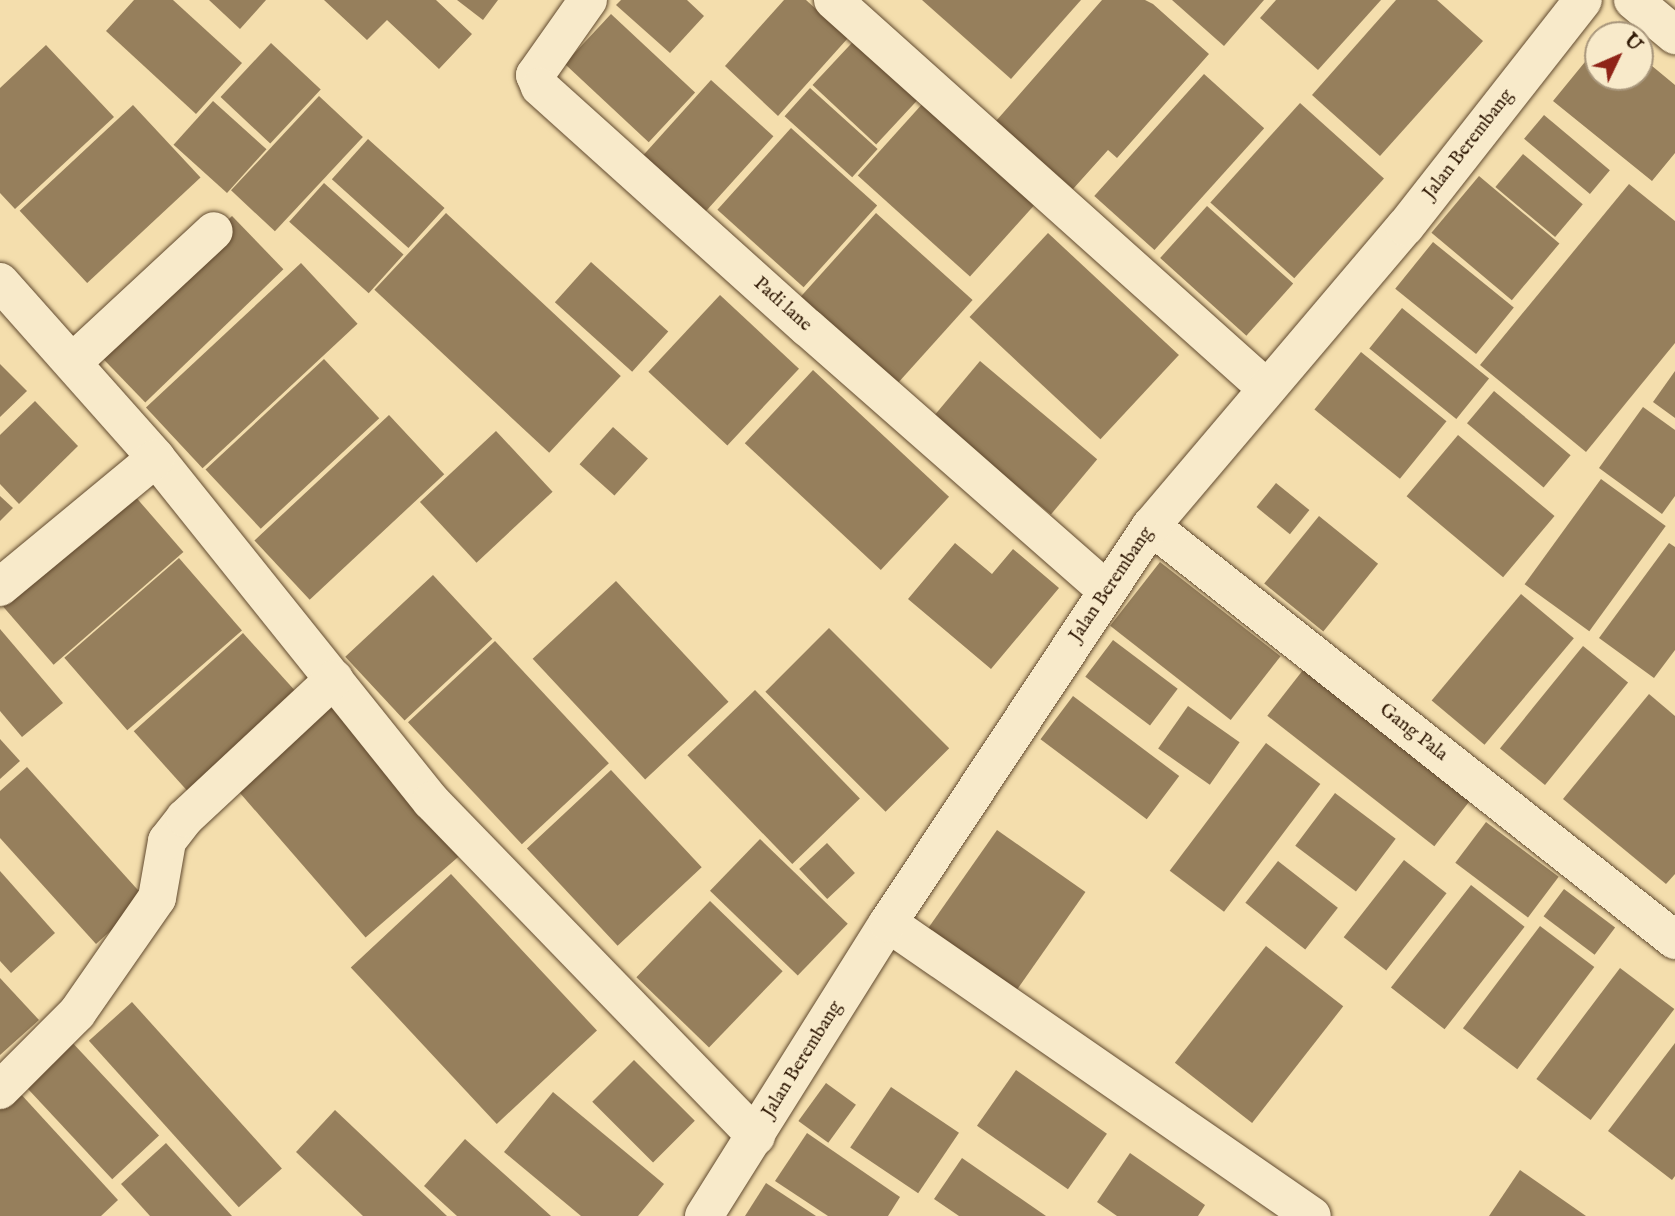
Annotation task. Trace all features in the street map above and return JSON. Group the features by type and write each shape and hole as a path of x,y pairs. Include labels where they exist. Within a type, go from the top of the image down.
{"street":[{"name":"Padi lane","path":"588,0 535,75 540,87 807,328 1107,590"},
{"path":"833,0 1266,388"},
{"name":"Jalan Berembang","path":"704,1216 888,923 1151,526 1405,227 1583,0"},
{"path":"1633,0 1675,34"},
{"path":"73,362 214,231"},
{"path":"0,282 156,458 431,801 756,1136"},
{"path":"0,587 156,458"},
{"name":"Gang Pala","path":"1151,526 1675,940"},
{"path":"0,1090 77,1013 157,898 167,841 185,818 334,679"},
{"path":"888,923 1312,1216"}],"building":[{"path":"134,0 173,0 242,63 196,114 106,31"},
{"path":"209,0 266,0 240,29"},
{"path":"324,0 436,0 472,34 439,69 387,20 367,40"},
{"path":"457,0 498,0 483,20"},
{"path":"621,0 687,0 704,16 670,53 616,5"},
{"path":"784,0 806,0 848,38 778,116 725,66"},
{"path":"922,0 1081,0 1011,79"},
{"path":"1102,0 1145,0 1153,4 1209,54 1117,158 1108,150 1073,189 996,121"},
{"path":"1172,0 1264,0 1224,46"},
{"path":"1276,0 1381,0 1318,70 1260,18"},
{"path":"1396,0 1437,0 1483,41 1380,156 1312,95"},
{"path":"611,14 695,92 649,142 565,64"},
{"path":"863,31 927,90 876,144 813,85"},
{"path":"271,43 321,89 270,143 221,97"},
{"path":"46,45 114,117 15,209 0,193 0,88"},
{"path":"1584,63 1584,91 1654,91 1654,68 1675,85 1675,153 1652,181 1553,101"},
{"path":"1204,74 1264,128 1154,250 1094,196"},
{"path":"711,80 773,136 705,213 642,157"},
{"path":"810,88 878,149 852,177 785,116"},
{"path":"319,96 363,137 275,231 231,190"},
{"path":"213,101 267,149 227,193 174,145"},
{"path":"924,102 1036,203 970,277 858,176"},
{"path":"1300,103 1384,179 1294,278 1210,203"},
{"path":"133,105 201,177 87,283 20,211"},
{"path":"1544,115 1610,170 1590,194 1524,139"},
{"path":"791,128 877,206 804,287 717,210"},
{"path":"368,139 445,208 408,248 332,179"},
{"path":"1523,154 1583,204 1555,237 1495,187"},
{"path":"1479,176 1559,243 1512,300 1431,233"},
{"path":"324,183 404,255 369,293 289,222"},
{"path":"1629,184 1675,221 1675,343 1586,452 1480,365"},
{"path":"1207,206 1293,284 1246,336 1160,258"},
{"path":"446,213 621,376 549,453 374,290"},
{"path":"876,213 973,300 896,385 799,298"},
{"path":"232,216 283,269 145,403 94,349"},
{"path":"1048,233 1179,355 1100,439 970,317"},
{"path":"1433,242 1514,307 1476,354 1395,289"},
{"path":"591,262 668,332 632,372 555,302"},
{"path":"301,263 358,324 203,468 146,408"},
{"path":"720,295 799,369 727,445 648,372"},
{"path":"1402,308 1489,378 1456,419 1369,348"},
{"path":"1361,352 1446,421 1400,479 1314,410"},
{"path":"324,359 379,418 261,529 206,469"},
{"path":"980,361 1097,459 1051,515 934,416"},
{"path":"0,364 27,391 0,417"},
{"path":"813,370 949,497 881,570 745,443"},
{"path":"1675,371 1675,418 1653,402"},
{"path":"1494,391 1571,455 1544,487 1467,423"},
{"path":"35,401 78,446 19,504 0,484 0,435"},
{"path":"1643,407 1675,430 1675,496 1662,514 1599,468"},
{"path":"389,415 444,474 310,600 254,540"},
{"path":"613,427 648,458 614,496 580,464"},
{"path":"496,431 553,492 477,563 420,502"},
{"path":"1458,435 1555,516 1503,577 1407,496"},
{"path":"1601,479 1666,526 1589,631 1525,584"},
{"path":"1276,483 1309,510 1290,534 1256,507"},
{"path":"127,487 183,552 54,665 0,603 0,597"},
{"path":"0,496 13,508 0,521"},
{"path":"1319,516 1378,564 1323,631 1264,584"},
{"path":"955,543 992,574 1013,549 1059,588 991,669 908,599"},
{"path":"1669,543 1675,547 1675,650 1654,678 1599,638"},
{"path":"179,558 242,630 127,730 64,658"},
{"path":"1160,562 1281,656 1231,720 1110,626"},
{"path":"433,575 492,639 405,720 345,657"},
{"path":"616,581 729,702 645,779 533,659"},
{"path":"1521,594 1574,638 1485,745 1432,700"},
{"path":"829,628 949,748 886,812 765,692"},
{"path":"0,629 63,703 22,737 0,711"},
{"path":"243,633 306,703 197,801 134,731"},
{"path":"1113,640 1178,689 1150,725 1085,677"},
{"path":"495,641 609,763 522,844 408,722"},
{"path":"1583,646 1628,683 1545,785 1500,749"},
{"path":"1303,670 1470,801 1434,846 1267,716"},
{"path":"755,690 860,799 792,864 687,755"},
{"path":"1649,694 1675,716 1675,874 1666,884 1563,799"},
{"path":"1073,696 1179,776 1147,819 1041,739"},
{"path":"330,706 460,855 366,937 236,788"},
{"path":"1188,706 1240,742 1210,785 1158,749"},
{"path":"0,739 20,761 0,779"},
{"path":"1266,743 1320,784 1224,912 1170,871"},
{"path":"27,767 146,899 96,944 0,838 0,791"},
{"path":"611,770 702,867 618,946 527,848"},
{"path":"1335,793 1396,839 1356,891 1295,846"},
{"path":"1486,822 1559,877 1528,917 1455,863"},
{"path":"997,830 1085,892 1016,991 928,929"},
{"path":"760,839 848,924 798,976 710,891"},
{"path":"827,843 855,873 827,899 799,869"},
{"path":"1404,860 1447,893 1386,970 1344,937"},
{"path":"1278,861 1338,908 1305,950 1245,903"},
{"path":"0,871 55,933 11,973 0,961"},
{"path":"451,874 597,1031 497,1124 351,967"},
{"path":"1471,885 1525,927 1445,1029 1391,987"},
{"path":"1564,889 1615,928 1595,955 1544,916"},
{"path":"710,901 783,971 709,1047 636,977"},
{"path":"1540,926 1594,967 1517,1069 1463,1028"},
{"path":"1266,946 1343,1006 1252,1123 1175,1063"},
{"path":"1620,968 1674,1009 1591,1120 1536,1079"},
{"path":"0,978 39,1020 0,1055"},
{"path":"132,1002 282,1168 239,1207 89,1041"},
{"path":"69,1039 159,1136 112,1179 22,1083"},
{"path":"1675,1043 1675,1176 1672,1180 1608,1131"},
{"path":"634,1060 695,1121 653,1163 592,1102"},
{"path":"1016,1070 1107,1134 1068,1189 977,1126"},
{"path":"826,1083 856,1105 828,1143 798,1121"},
{"path":"891,1087 959,1133 918,1193 850,1148"},
{"path":"18,1091 118,1200 101,1216 0,1216 0,1107"},
{"path":"553,1092 664,1184 638,1216 581,1216 504,1152"},
{"path":"335,1110 447,1216 363,1216 296,1152"},
{"path":"807,1133 900,1197 888,1216 828,1216 775,1181"},
{"path":"465,1139 551,1216 457,1216 424,1186"},
{"path":"166,1143 232,1216 150,1216 121,1184"},
{"path":"1130,1153 1205,1205 1198,1216 1117,1216 1097,1202"},
{"path":"962,1158 1046,1216 959,1216 934,1199"},
{"path":"1520,1170 1586,1216 1489,1216"},
{"path":"766,1183 816,1216 745,1216"}]}
